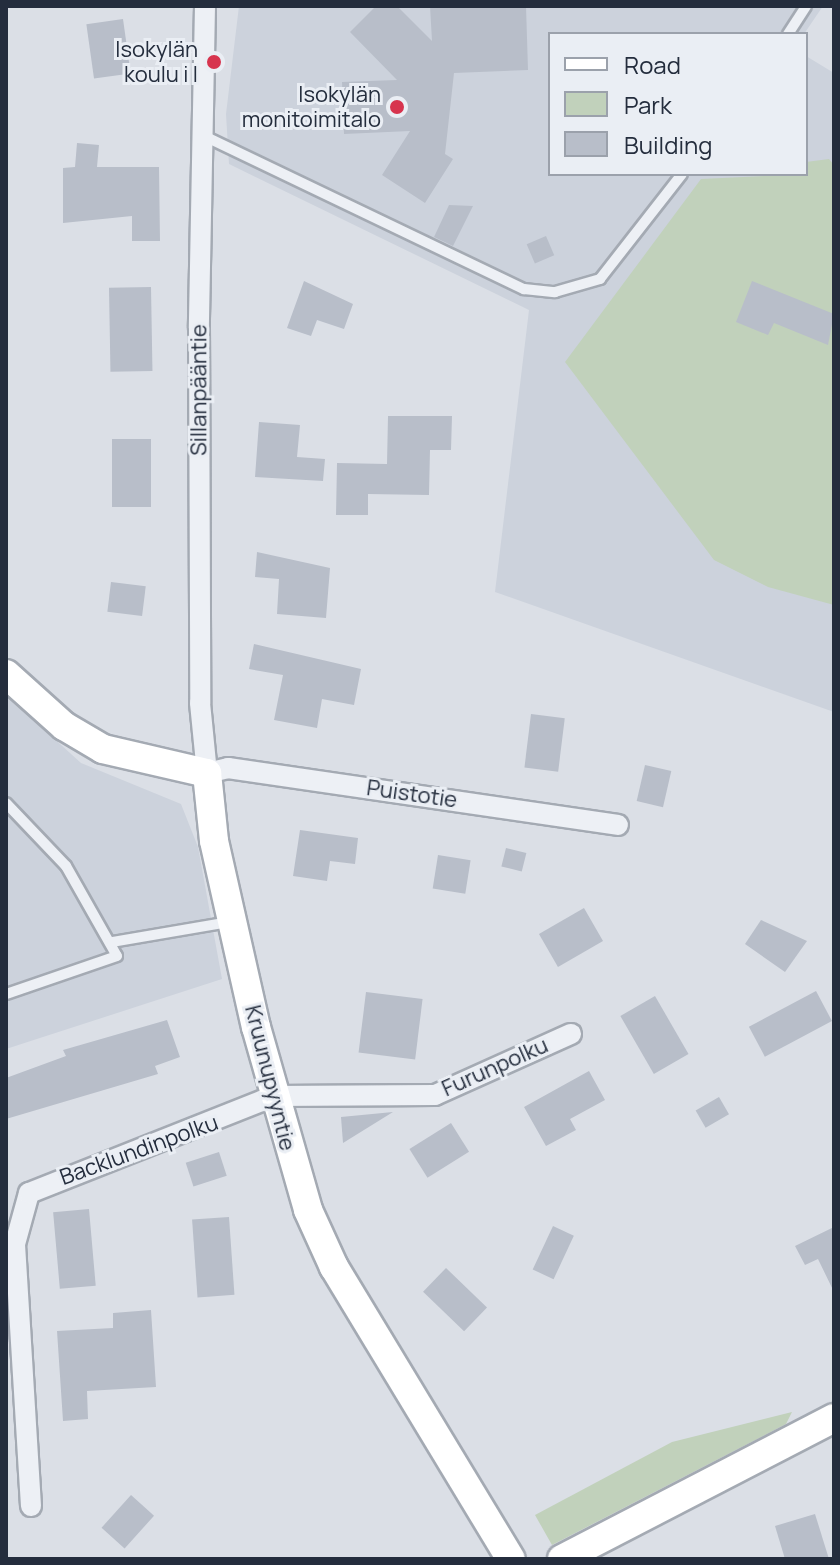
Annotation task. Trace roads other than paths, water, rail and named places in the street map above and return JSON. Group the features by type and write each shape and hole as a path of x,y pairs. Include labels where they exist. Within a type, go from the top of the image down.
{"street":[{"name":"Sillanpääntie","path":"205,6 199,134 200,703 207,773"},
{"path":"6,674 64,726 103,749 207,773"},
{"name":"Puistotie","path":"207,773 228,768 618,825"},
{"name":"Kruunupyyntie","path":"207,773 233,921 274,1096 334,1267 511,1559"},
{"name":"Furunpolku","path":"274,1096 435,1095 571,1034"},
{"name":"Backlundinpolku","path":"31,1506 15,1244 29,1193 274,1096"},
{"path":"562,1559 834,1418"}],"lane":[{"path":"789,32 806,6"},
{"path":"199,134 524,289 555,292 600,279 680,176"},
{"path":"6,803 66,866 112,942 117,956 6,994"},
{"path":"112,942 233,921"}],"place":[{"name":"Isokylän koulu i I","path":"214,62"},
{"name":"Isokylän monitoimitalo","path":"397,107"}]}
